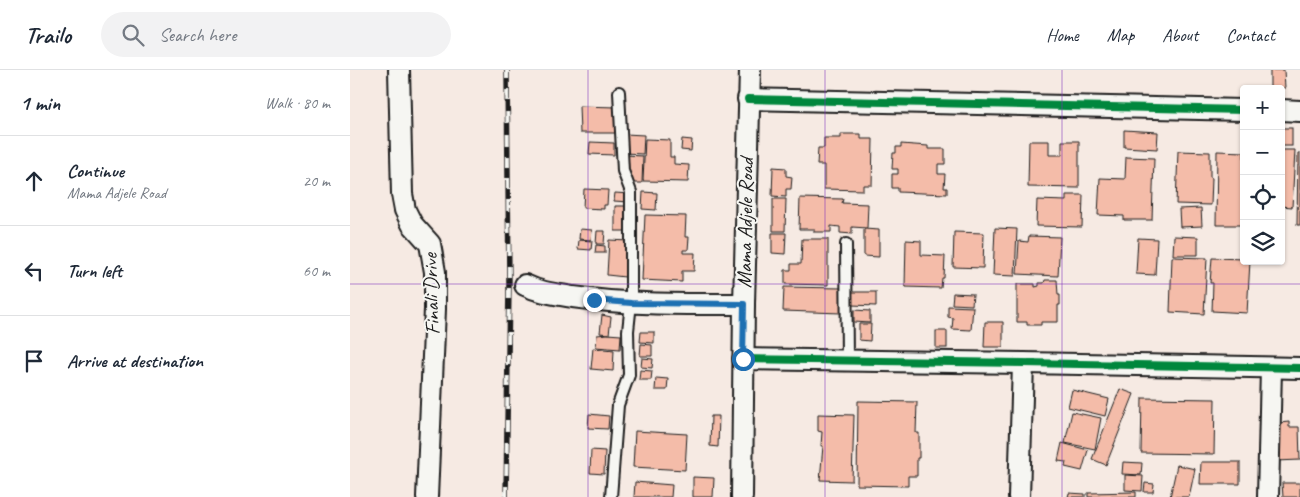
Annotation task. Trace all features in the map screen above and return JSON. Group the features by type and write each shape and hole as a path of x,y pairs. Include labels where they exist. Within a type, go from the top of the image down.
{"street":[{"name":"Finali Drive","path":"399,70 402,194 405,210 412,224 430,244 435,272 427,497"},
{"name":"Mama Adjele Road","path":"742,497 744,304 750,70"},
{"path":"748,99 1240,110"},
{"path":"1285,110 1300,110"},
{"path":"525,285 537,291 594,300 631,303 744,304"},
{"path":"743,359 1023,362 1300,368"},
{"path":"1019,497 1023,362"},
{"path":"1268,497 1271,368"}],"lane":[{"path":"611,497 618,405 629,375 628,331 631,303 631,192 623,171 619,92"},
{"path":"846,244 847,360"}],"building":[{"path":"1270,70 1284,70 1285,85 1270,85"},
{"path":"579,106 616,107 616,133 580,133"},
{"path":"1285,128 1292,128 1292,146 1285,146"},
{"path":"1124,130 1158,132 1157,149 1124,147"},
{"path":"625,134 644,135 643,154 624,153"},
{"path":"841,134 861,134 861,139 873,139 872,185 863,185 863,190 824,189 824,165 817,165 818,148 824,148 824,138 841,138"},
{"path":"645,139 670,140 670,157 674,157 674,164 689,165 688,182 643,181"},
{"path":"682,139 692,140 691,151 681,150"},
{"path":"1029,141 1049,141 1049,155 1062,155 1062,141 1079,141 1079,188 1028,187"},
{"path":"590,142 614,143 614,155 589,154"},
{"path":"901,144 928,146 928,149 945,149 945,164 938,164 938,174 945,174 944,188 947,188 947,194 898,192 898,188 892,188 892,174 898,174 898,169 892,169 893,153 896,153 896,147 901,147"},
{"path":"1285,150 1295,150 1292,207 1285,206"},
{"path":"1178,151 1210,152 1210,177 1212,178 1211,205 1176,204"},
{"path":"1217,151 1240,152 1240,225 1216,225"},
{"path":"1298,153 1300,153 1300,225 1297,225"},
{"path":"624,155 643,156 642,183 630,183"},
{"path":"1126,157 1154,158 1152,220 1124,220 1124,216 1098,215 1100,178 1125,179"},
{"path":"773,167 786,168 786,176 792,177 791,189 786,189 786,197 772,196"},
{"path":"584,189 608,190 607,205 604,205 604,209 583,208"},
{"path":"643,192 657,193 656,210 642,209"},
{"path":"615,193 629,194 629,202 614,201"},
{"path":"1066,195 1083,195 1082,227 1036,226 1037,200 1066,201"},
{"path":"800,198 843,199 842,203 868,204 867,228 852,227 852,234 840,233 840,227 831,226 831,232 814,232 814,229 799,229"},
{"path":"773,199 786,199 785,231 773,231"},
{"path":"615,206 629,206 628,231 615,231"},
{"path":"1201,208 1202,226 1180,227 1179,209"},
{"path":"645,215 686,216 685,237 689,237 688,250 683,250 683,253 695,253 694,271 682,271 682,282 642,280"},
{"path":"995,228 1017,229 1015,276 993,275"},
{"path":"580,229 592,230 591,240 579,239"},
{"path":"864,229 879,230 879,257 864,256"},
{"path":"597,231 605,231 604,244 596,244"},
{"path":"954,232 984,233 983,268 953,267"},
{"path":"772,233 786,233 785,254 772,253"},
{"path":"1029,236 1060,237 1058,276 1017,274 1019,241 1028,242"},
{"path":"1174,236 1198,237 1198,255 1173,255"},
{"path":"1138,238 1157,239 1155,275 1136,274"},
{"path":"802,239 828,239 828,285 785,284 785,270 791,270 791,264 801,264"},
{"path":"579,240 592,241 591,250 578,249"},
{"path":"609,240 628,241 625,277 607,275"},
{"path":"906,240 921,241 921,255 945,256 944,278 942,278 941,288 905,287"},
{"path":"596,245 605,246 605,253 595,253"},
{"path":"1172,257 1207,258 1204,314 1170,312"},
{"path":"1212,258 1240,259 1240,265 1250,265 1247,313 1212,311 1213,283 1210,283"},
{"path":"1045,280 1057,280 1058,295 1060,295 1058,322 1041,322 1041,325 1027,325 1027,322 1017,322 1017,284 1035,284 1035,287 1039,286 1039,283 1044,283"},
{"path":"784,287 841,288 841,313 783,311"},
{"path":"852,292 876,292 876,306 852,305"},
{"path":"953,293 973,294 972,305 952,304"},
{"path":"948,306 973,307 971,330 952,329 953,318 948,317"},
{"path":"854,310 870,311 870,323 854,322"},
{"path":"602,315 611,317 609,334 600,333"},
{"path":"985,322 1003,322 1003,347 984,347"},
{"path":"859,324 871,324 870,341 859,340"},
{"path":"936,331 947,331 947,348 936,348"},
{"path":"641,332 654,332 654,343 640,342"},
{"path":"597,335 621,335 620,349 596,347"},
{"path":"641,344 652,345 652,356 640,356"},
{"path":"593,348 614,350 613,371 591,369"},
{"path":"642,358 653,359 652,368 641,367"},
{"path":"640,370 652,371 651,380 639,380"},
{"path":"656,378 668,379 667,390 655,390"},
{"path":"1120,389 1134,394 1106,465 1092,459"},
{"path":"1072,390 1109,399 1105,416 1068,407"},
{"path":"1142,398 1215,399 1214,454 1141,453"},
{"path":"858,401 917,402 916,433 919,433 919,458 917,458 917,476 908,476 908,486 857,485"},
{"path":"1072,412 1101,418 1095,449 1065,443"},
{"path":"589,414 609,416 608,429 588,428"},
{"path":"818,414 854,415 852,481 820,480 823,446 821,446 822,432 818,431"},
{"path":"711,416 719,416 718,447 710,446"},
{"path":"1289,422 1289,427 1299,427 1300,460 1276,461 1279,423"},
{"path":"635,431 687,434 685,470 633,467"},
{"path":"1062,443 1088,450 1082,471 1065,467 1066,462 1058,461"},
{"path":"591,450 605,451 604,474 590,473"},
{"path":"1123,462 1142,463 1141,475 1122,474"},
{"path":"1201,462 1240,462 1240,484 1200,484"},
{"path":"1177,465 1195,469 1189,497 1170,497"},
{"path":"1125,475 1143,476 1142,491 1125,490"},
{"path":"693,477 714,478 713,497 693,497"},
{"path":"635,482 672,485 671,497 634,497"},
{"path":"1145,483 1154,484 1153,492 1144,492"},
{"path":"1282,483 1300,483 1300,497 1283,497"},
{"path":"1136,492 1136,497 1088,497 1088,493"},
{"path":"1069,493 1085,494 1085,497 1068,497"}],"railway":[{"path":"506,497 509,284 507,70"}],"cycle path":[{"path":"748,99 1240,110"},
{"path":"743,359 1300,368"}],"route":[{"path":"594,300 631,303 744,304 743,359"}]}
